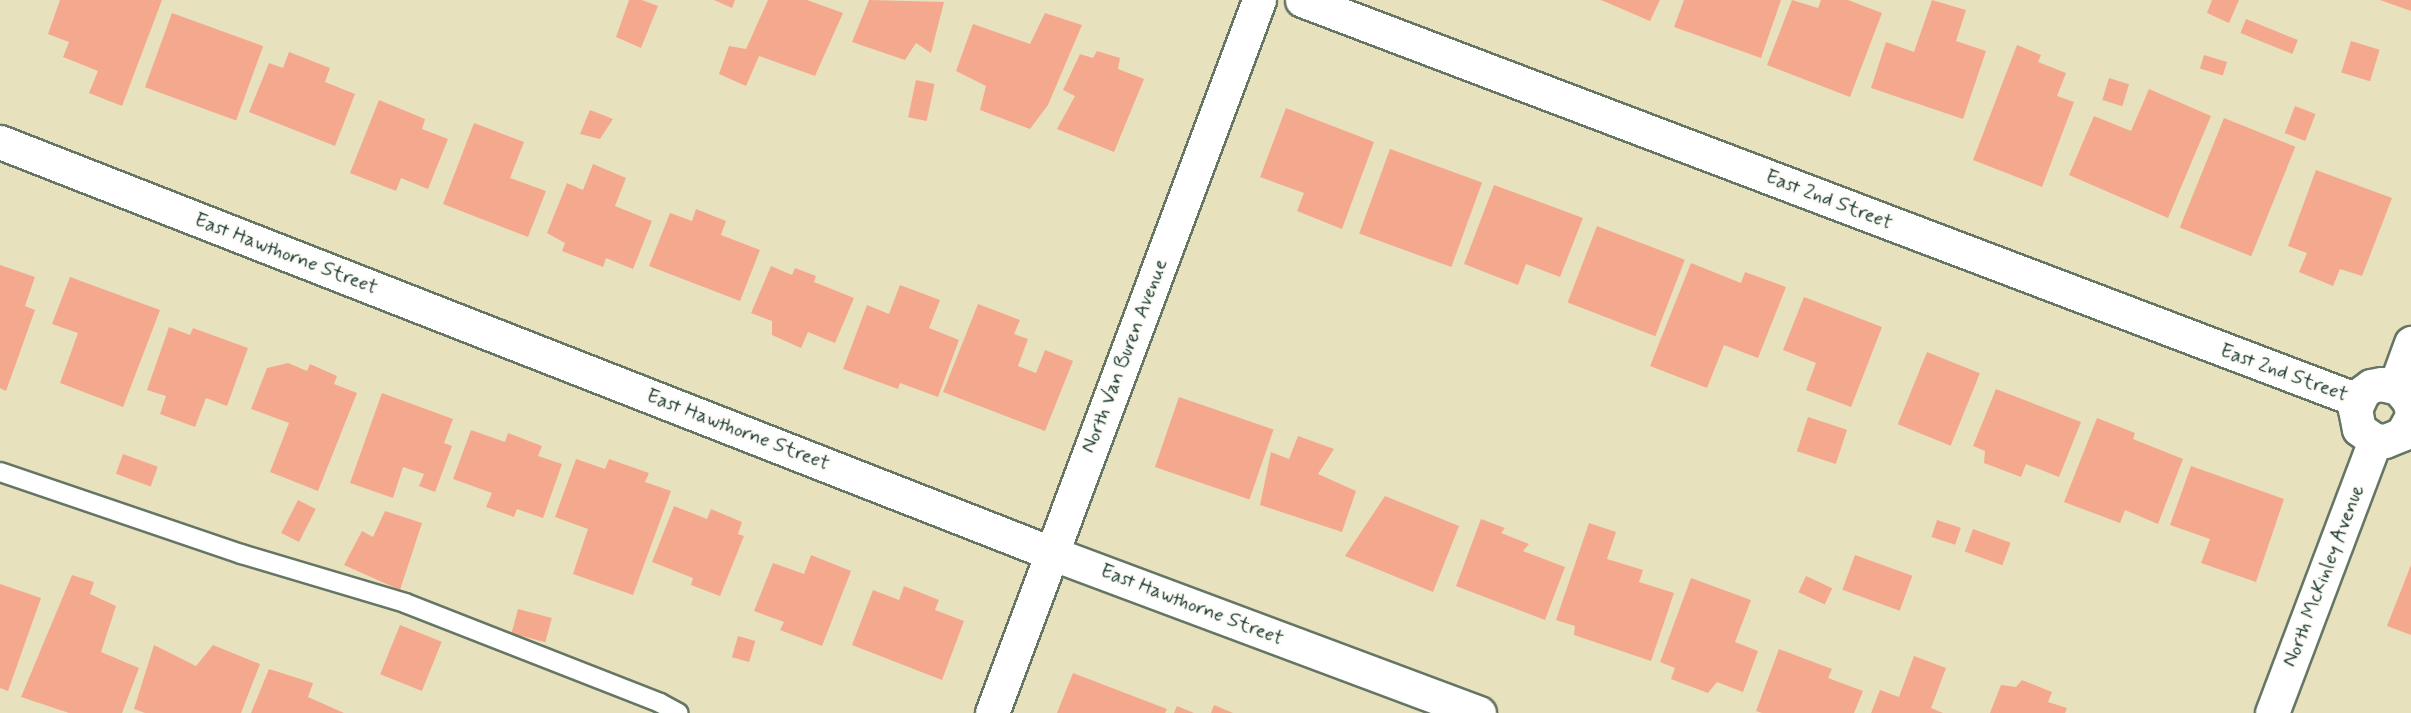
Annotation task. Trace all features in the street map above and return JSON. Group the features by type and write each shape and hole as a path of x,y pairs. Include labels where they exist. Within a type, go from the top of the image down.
{"street":[{"name":"North Van Buren Avenue","path":"992,713 1259,0"},
{"name":"East 2nd Street","path":"1302,0 2357,400"},
{"name":"East Hawthorne Street","path":"0,142 1051,553 1479,713"},
{"path":"2407,414 2381,384 2371,386 2357,400 2355,419 2359,429 2375,440 2394,438 2407,414 2411,343"},
{"name":"North McKinley Avenue","path":"2272,713 2375,440"}],"lane":[{"path":"0,472 241,554 405,603 660,703 680,713"}],"building":[{"path":"60,0 162,0 122,106 89,93 98,71 63,57 69,42 48,34"},
{"path":"629,0 642,0 658,6 641,48 616,37"},
{"path":"714,0 735,0 732,8"},
{"path":"768,0 807,0 843,13 815,76 759,56 746,86 719,74 729,46 746,49"},
{"path":"869,0 944,2 931,53 916,43 905,60 852,42"},
{"path":"1601,0 1660,0 1650,21"},
{"path":"1684,0 1781,0 1761,58 1674,27"},
{"path":"1792,0 1818,8 1821,0 1848,0 1882,13 1850,97 1767,65"},
{"path":"1932,0 1966,10 1956,41 1986,51 1963,119 1871,88 1886,42 1914,52"},
{"path":"2212,0 2239,0 2229,23 2207,13"},
{"path":"2380,0 2411,0 2411,11"},
{"path":"172,13 263,46 236,120 145,87"},
{"path":"1045,13 1082,25 1048,105 1030,129 980,110 986,86 956,71 973,24 1030,44"},
{"path":"2246,19 2298,40 2292,54 2240,33"},
{"path":"2351,41 2380,50 2370,81 2341,73"},
{"path":"2017,45 2041,55 2038,62 2066,73 2057,96 2074,102 2042,187 1973,160"},
{"path":"1097,51 1120,58 1118,69 1144,79 1114,152 1057,129 1075,96 1063,90 1080,54 1093,58"},
{"path":"289,52 330,68 325,82 355,94 335,146 249,112 269,63 283,68"},
{"path":"2204,55 2227,62 2223,75 2200,68"},
{"path":"2109,78 2129,84 2122,106 2102,100"},
{"path":"916,80 935,84 927,121 908,117"},
{"path":"2149,89 2211,116 2168,218 2069,175 2094,116 2131,131"},
{"path":"379,100 425,119 422,129 448,139 428,189 401,178 396,191 350,173"},
{"path":"2295,106 2316,114 2305,141 2285,133"},
{"path":"1286,108 1374,142 1342,229 1297,211 1304,193 1260,177"},
{"path":"590,110 613,119 600,139 580,134"},
{"path":"2224,118 2295,147 2251,256 2180,227"},
{"path":"474,123 524,142 510,178 546,191 528,237 443,204"},
{"path":"1390,149 1482,183 1451,267 1359,234"},
{"path":"593,164 626,178 615,206 652,221 633,269 606,258 603,267 562,251 565,243 547,233 567,183 583,190"},
{"path":"2316,170 2392,198 2362,276 2340,269 2333,286 2299,272 2307,253 2288,246"},
{"path":"1494,185 1583,218 1560,277 1526,264 1518,285 1464,264"},
{"path":"696,209 726,221 721,235 760,250 740,301 649,266 670,213 692,221"},
{"path":"1597,226 1685,260 1655,336 1568,303"},
{"path":"1691,263 1741,283 1745,272 1786,287 1758,358 1724,345 1707,388 1650,366"},
{"path":"0,265 35,277 25,306 35,310 6,391 0,388"},
{"path":"771,266 792,275 795,268 816,276 814,282 854,298 835,343 808,332 801,348 772,335 772,321 751,313"},
{"path":"70,277 160,310 123,407 60,383 78,333 52,324"},
{"path":"900,285 940,300 929,328 959,340 938,397 900,383 898,389 843,369 867,305 889,314"},
{"path":"1804,297 1882,327 1851,407 1806,390 1816,363 1783,350"},
{"path":"978,304 1020,320 1014,334 1028,339 1018,366 1036,373 1045,350 1073,361 1045,431 943,392"},
{"path":"169,327 190,335 193,328 248,348 227,406 206,398 195,427 160,414 166,396 147,390"},
{"path":"1927,352 1980,373 1951,446 1898,424"},
{"path":"288,363 307,371 310,364 337,376 334,384 357,393 318,491 270,472 289,423 251,409 267,368"},
{"path":"1996,389 2081,422 2059,477 2026,464 2021,477 1984,463 1985,451 1973,446"},
{"path":"382,393 453,419 444,443 452,446 435,492 419,486 424,474 403,467 393,498 350,483"},
{"path":"1179,397 1274,430 1249,500 1155,467"},
{"path":"1808,417 1847,430 1836,464 1797,451"},
{"path":"2097,418 2135,433 2133,439 2183,459 2158,524 2125,510 2120,523 2064,502"},
{"path":"471,430 505,442 508,433 542,446 538,456 562,464 543,518 517,509 514,517 486,507 492,493 453,479"},
{"path":"1298,436 1334,449 1318,474 1356,491 1342,532 1260,505 1271,452 1289,459"},
{"path":"123,454 158,467 151,486 116,474"},
{"path":"576,459 605,469 609,459 649,473 645,482 671,491 633,595 573,574 588,529 555,517"},
{"path":"2191,466 2284,499 2256,582 2201,563 2210,539 2170,525"},
{"path":"1385,496 1459,526 1433,592 1345,556"},
{"path":"298,500 316,509 299,542 281,533"},
{"path":"674,506 707,519 711,509 742,522 738,534 744,536 720,596 691,585 693,578 652,562"},
{"path":"385,511 422,523 400,590 344,565 362,531 373,537"},
{"path":"1481,519 1505,528 1501,533 1529,544 1523,551 1565,567 1545,620 1456,586"},
{"path":"1937,520 1961,528 1955,545 1931,537"},
{"path":"1589,523 1616,532 1607,559 1643,570 1639,582 1674,593 1651,661 1574,635 1575,626 1556,620"},
{"path":"1973,529 2011,543 2002,565 1965,552"},
{"path":"811,555 851,571 822,646 780,630 784,622 754,611 773,563 804,574"},
{"path":"1855,555 1912,576 1900,611 1842,590"},
{"path":"2411,565 2411,635 2387,626"},
{"path":"72,575 94,582 90,594 116,606 101,652 139,668 122,713 69,713 21,697"},
{"path":"1806,576 1832,588 1825,605 1798,592"},
{"path":"1691,578 1751,600 1735,642 1758,651 1743,692 1717,682 1708,693 1671,679 1675,668 1660,662"},
{"path":"0,584 41,598 8,691 0,688"},
{"path":"904,586 939,600 935,610 964,621 942,680 852,645 873,590 899,600"},
{"path":"518,609 552,618 545,642 512,633"},
{"path":"400,625 442,642 422,691 380,674"},
{"path":"738,636 755,641 749,662 732,657"},
{"path":"154,645 196,666 213,645 260,664 241,713 145,713 134,709"},
{"path":"1779,649 1832,669 1828,678 1863,691 1854,713 1762,713 1756,711"},
{"path":"1914,656 1946,668 1931,708 1943,713 1871,713 1880,690 1899,697"},
{"path":"269,669 313,683 308,697 344,713 251,713"},
{"path":"1073,673 1167,709 1165,713 1057,713"},
{"path":"2022,680 2052,692 2048,702 2067,708 2065,713 1990,713 2001,685 2016,687"},
{"path":"1214,705 1233,713 1211,713"},
{"path":"1177,706 1194,713 1174,713"}]}
